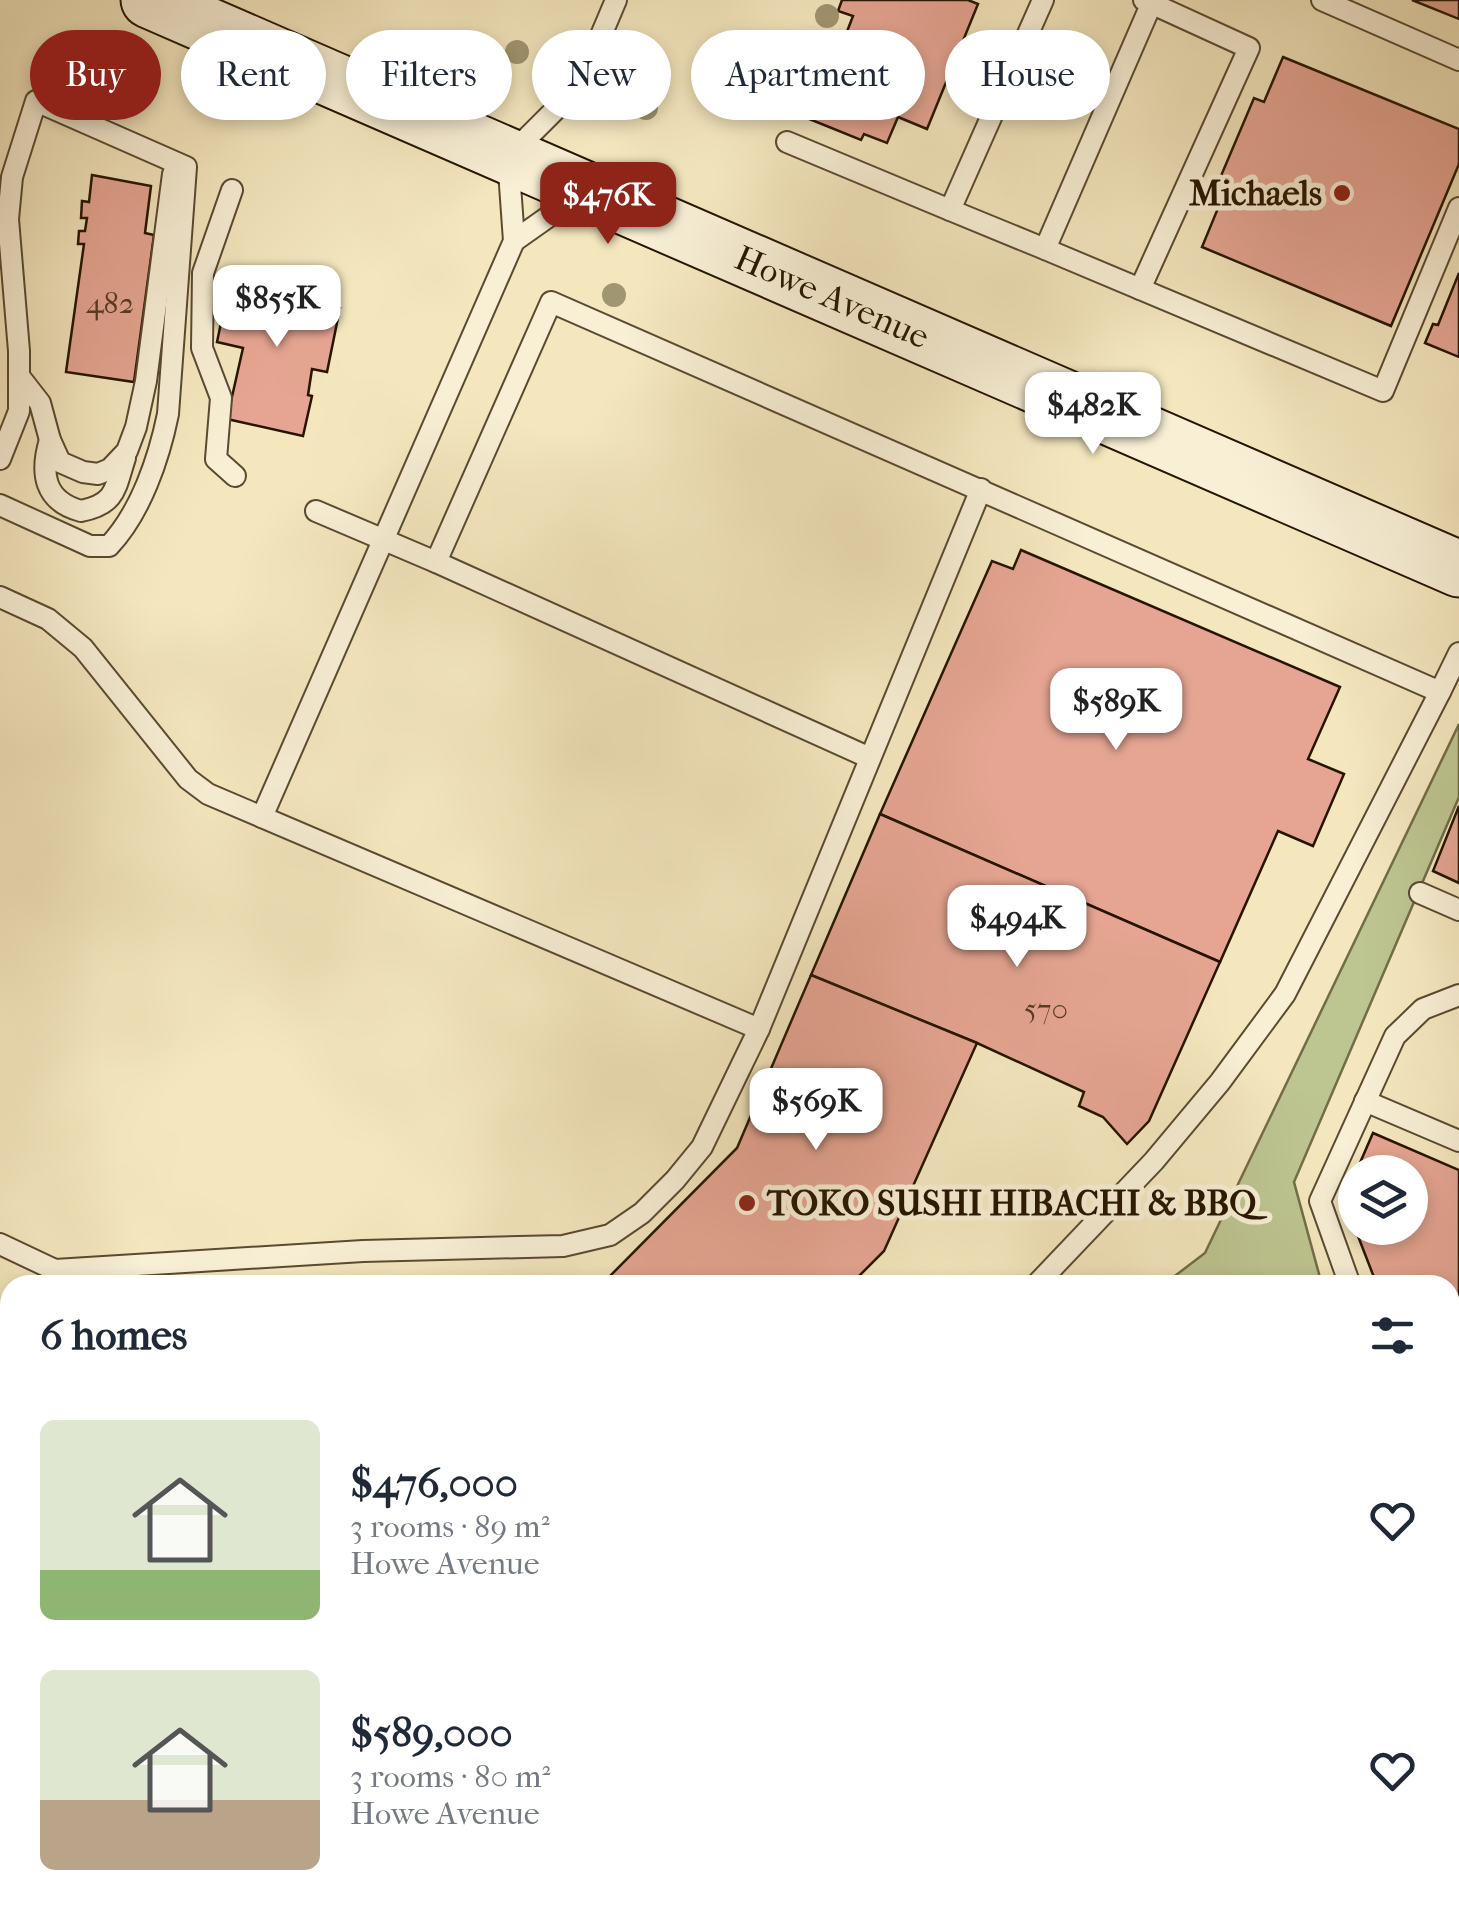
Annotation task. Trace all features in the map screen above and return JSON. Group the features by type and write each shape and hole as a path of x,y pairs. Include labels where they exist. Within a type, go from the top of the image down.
{"street":[{"name":"Howe Avenue","path":"149,0 1459,569"}],"lane":[{"path":"262,817 514,241 508,158 580,85 616,0"},
{"path":"950,210 1043,0"},
{"path":"1322,0 1459,60"},
{"path":"1045,249 1150,1 1250,48 1140,289"},
{"path":"0,460 19,410 19,376 8,318 12,178 36,101 186,167 168,414 164,438 134,512 110,546 90,546 0,505"},
{"path":"787,142 1383,390 1459,208"},
{"path":"50,440 43,476 56,500 81,511 106,503 114,492 136,427 146,380 174,161"},
{"path":"232,190 202,273 200,325 202,348 221,398 216,459 235,476"},
{"path":"514,241 585,191"},
{"path":"436,562 550,302 1440,692"},
{"path":"19,376 40,403 60,462 98,474 127,451"},
{"path":"87,1275 363,1251 564,1246 610,1235 642,1213 702,1147 759,1029 981,489"},
{"path":"316,510 870,758"},
{"path":"0,597 48,619 83,648 188,779 208,794 759,1029"},
{"path":"1046,1275 1154,1161 1286,994 1459,653"},
{"path":"1420,893 1459,910"},
{"path":"1346,1275 1320,1201 1395,1036 1423,1009 1459,995"},
{"path":"1366,1100 1459,1140"},
{"path":"0,1244 47,1275"}],"green space":[{"path":"1459,724 1459,797 1294,1182 1319,1275 1176,1275 1205,1253"}],"building":[{"path":"842,0 968,0 978,4 967,30 945,30 945,85 927,129 905,120 925,120 925,30 848,30 853,16 838,11"},
{"path":"1412,0 1459,0 1459,19"},
{"path":"1283,57 1459,129 1459,164 1391,326 1202,247 1221,201 1212,197 1254,98 1264,102"},
{"path":"812,120 897,120 887,143 864,134 861,140"},
{"path":"92,175 151,186 145,233 154,235 134,382 66,372 84,244 78,244 79,231 85,231 87,218 81,218 82,201 89,202"},
{"path":"1459,273 1459,357 1425,343 1433,324 1438,325"},
{"path":"257,276 312,288 323,286 330,291 329,295 334,295 332,306 340,308 327,372 312,369 308,395 312,396 303,436 227,419 243,348 217,342 229,284 255,289"},
{"path":"1021,550 1340,687 1308,759 1344,774 1313,846 1278,831 1220,962 880,814 992,561 1013,569"},
{"path":"1459,806 1459,883 1433,871"},
{"path":"880,814 1220,962 1149,1121 1127,1144 1103,1117 1079,1106 1084,1092 811,975"},
{"path":"811,975 977,1043 884,1251 860,1275 611,1275 737,1148"},
{"path":"1373,1133 1424,1155 1363,1155"},
{"path":"1428,1157 1459,1170 1459,1275 1373,1275 1361,1245 1428,1245"}],"place":[{"name":"Michaels","path":"1342,193"},
{"name":"TOKO SUSHI HIBACHI & BBQ","path":"747,1203"}]}
